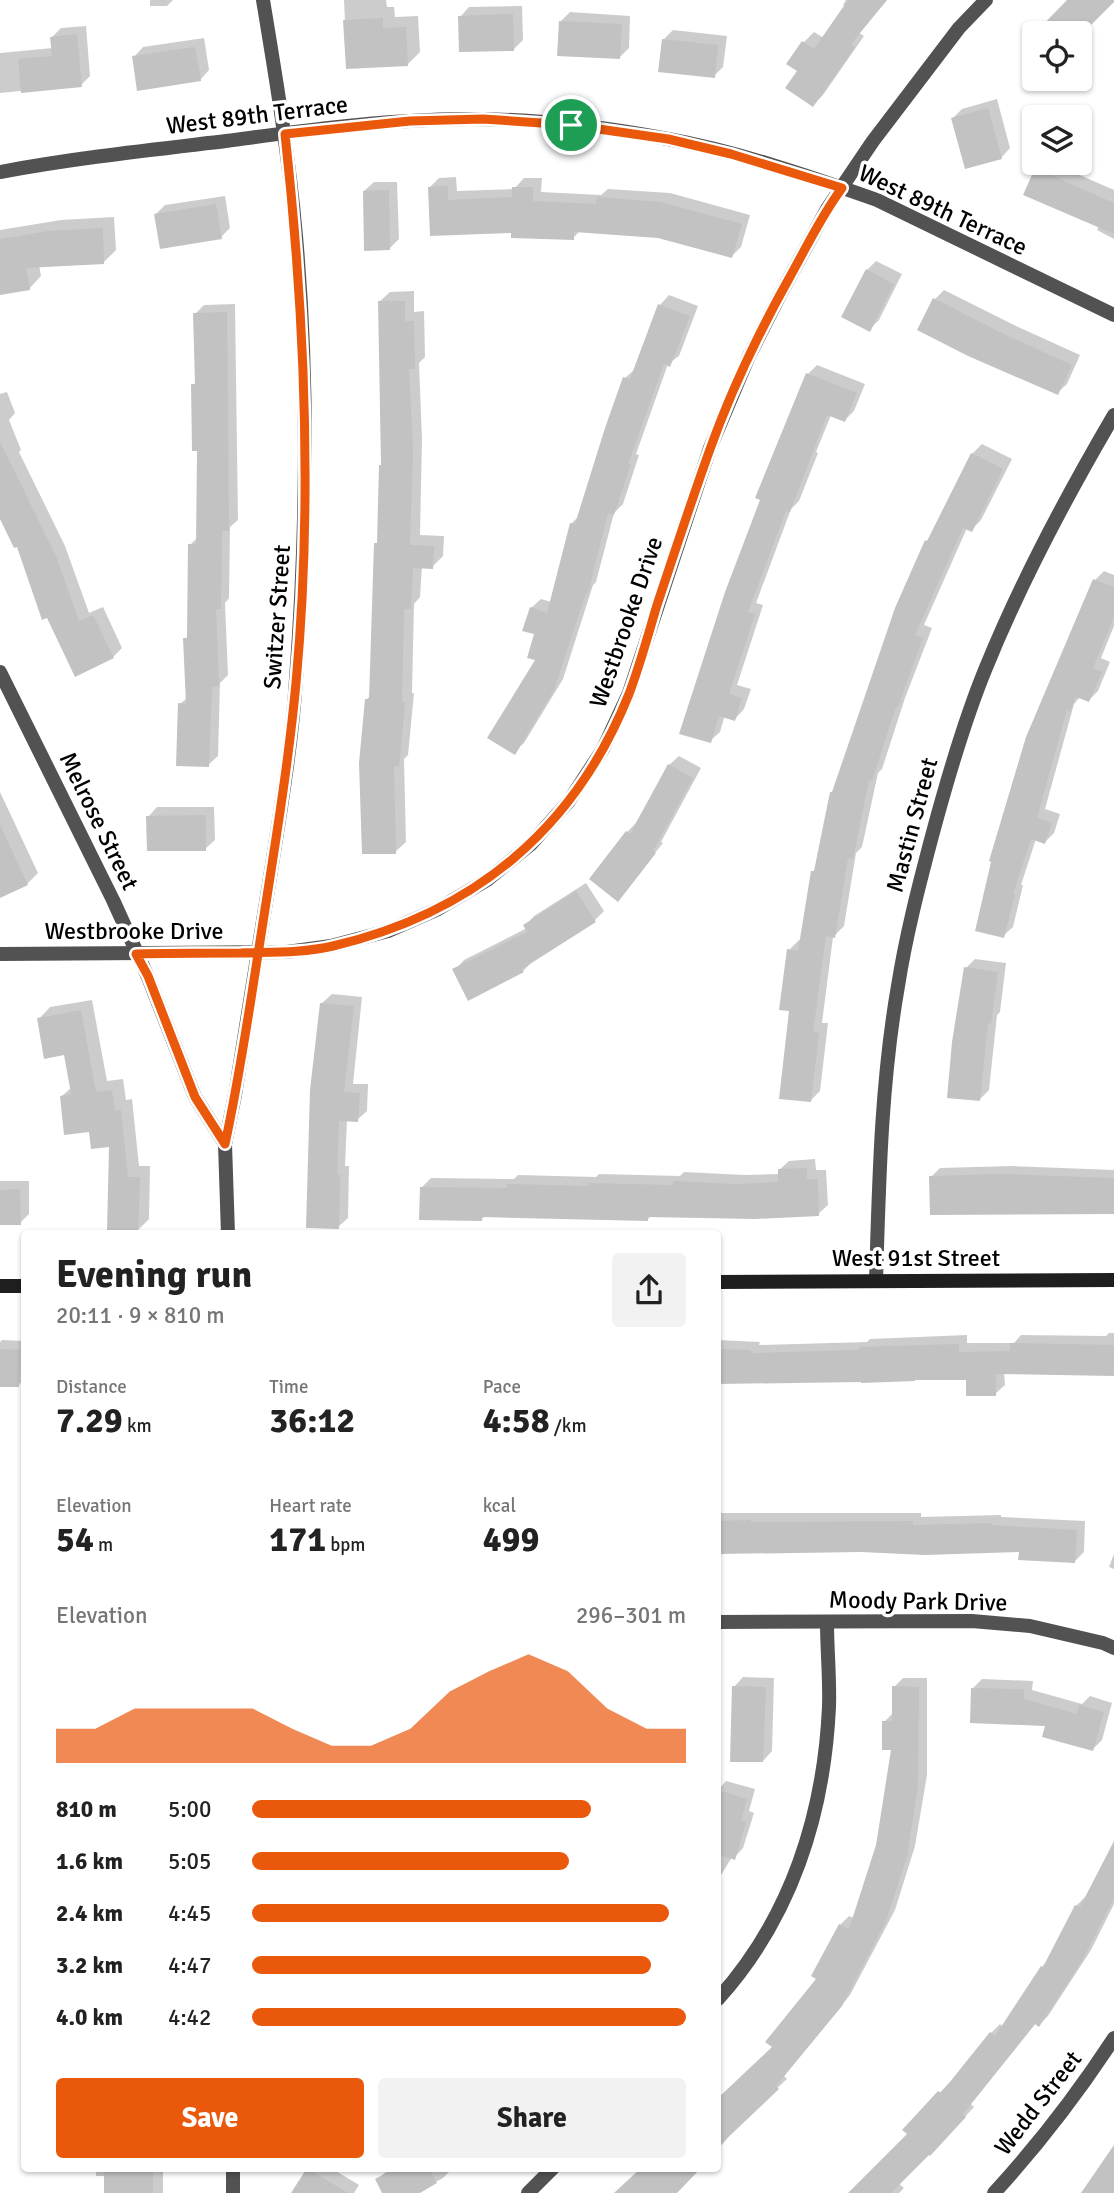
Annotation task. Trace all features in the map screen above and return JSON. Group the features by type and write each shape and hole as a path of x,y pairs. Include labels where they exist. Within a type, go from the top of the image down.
{"street":[{"name":"Switzer Street","path":"228,1230 225,1144 236,1095 288,763 305,535 306,450 302,311 296,234 285,134 263,0"},
{"name":"Westbrooke Drive","path":"0,954 258,953 331,946 388,931 438,909 487,880 531,844 569,801 603,749 629,693 710,448 749,356 780,295 827,209 912,87 986,0"},
{"name":"West 89th Terrace","path":"0,172 61,161 410,121 483,119 571,125 668,139 731,154 877,200 1114,315"},
{"name":"Mastin Street","path":"876,1281 885,1087 898,986 918,890 949,771 985,670 1035,558 1114,415"},
{"name":"Melrose Street","path":"0,672 148,976 195,1097 225,1144"},
{"name":"West 91st Street","path":"721,1282 1114,1280"},
{"path":"0,1286 21,1286"},
{"name":"Moody Park Drive","path":"721,1622 972,1621 1030,1626 1114,1648"},
{"path":"721,1996 739,1975 767,1934 794,1880 811,1831 824,1769 829,1705 827,1622"},
{"name":"Wedd Street","path":"995,2193 1069,2105 1114,2038"},
{"path":"233,2172 233,2193"},
{"path":"528,2193 550,2172"}],"building":[{"path":"848,0 887,0 851,44 855,47 813,107 785,88 797,71 786,64 802,41 814,49"},
{"path":"1067,0 1114,0 1092,24 1092,21 1047,21"},
{"path":"513,14 514,51 459,52 458,16"},
{"path":"383,18 383,28 406,27 408,66 346,69 343,20"},
{"path":"559,21 622,24 620,59 557,56"},
{"path":"77,34 82,87 21,93 18,59 52,56 50,37"},
{"path":"662,39 718,45 715,78 658,72"},
{"path":"195,47 201,81 137,91 132,56"},
{"path":"988,108 1002,159 965,169 951,118"},
{"path":"1032,175 1051,175 1114,203 1114,234 1023,195"},
{"path":"448,186 448,200 512,197 512,187 533,187 533,201 596,204 597,197 660,202 742,224 732,258 658,238 574,232 574,240 511,238 511,233 430,236 428,187"},
{"path":"389,190 390,250 364,251 363,191"},
{"path":"216,204 222,239 160,249 154,214"},
{"path":"103,228 104,264 26,268 30,290 0,295 0,239 48,231"},
{"path":"866,269 894,284 870,332 841,317"},
{"path":"933,298 1072,365 1058,395 968,356 917,330"},
{"path":"378,301 405,301 405,321 414,321 415,369 409,369 413,451 410,545 434,546 433,569 413,568 411,609 404,609 402,702 405,703 399,767 394,766 396,854 362,854 359,763 365,699 369,699 374,543 377,543 381,465"},
{"path":"658,304 690,316 670,367 664,364 628,464 631,464 614,515 608,513 588,593 554,690 515,755 487,738 535,660 527,658 534,634 522,631 530,607 547,613 570,523 575,524 623,377 630,379"},
{"path":"227,312 229,531 222,531 221,609 216,609 219,686 212,687 209,767 176,766 178,703 186,704 183,638 187,638 188,544 196,544 197,451 192,451 191,384 195,384 193,313"},
{"path":"806,373 857,393 845,422 827,415 790,512 786,511 748,612 755,614 729,694 742,698 735,721 719,716 711,743 679,734 725,592 760,500 755,498"},
{"path":"0,442 56,556 79,621 93,615 114,658 75,677 47,618 42,620 17,547 14,548 0,519"},
{"path":"971,453 1003,469 972,532 963,528 915,635 923,638 896,707 872,781 869,780 853,859 848,858 835,938 826,936 813,1032 819,1033 811,1102 779,1099 789,1011 779,1010 787,949 798,951 811,871 814,871 830,792 895,608 925,540 927,541"},
{"path":"1093,579 1114,587 1114,617 1093,668 1102,672 1089,702 1076,697 1070,712 1067,710 1037,818 1052,823 1045,844 1031,839 1013,894 1004,938 975,931 991,862 989,861 1026,737"},
{"path":"668,764 693,778 653,851 656,853 618,902 589,879 626,831 630,834"},
{"path":"206,815 206,851 147,851 146,816"},
{"path":"0,825 28,885 0,898"},
{"path":"576,891 596,922 522,969 524,972 468,1001 452,969 527,932 523,925"},
{"path":"964,967 998,972 991,1024 988,1023 980,1101 947,1098 952,1042"},
{"path":"320,1003 354,1006 344,1092 360,1093 358,1122 339,1121 339,1229 306,1228 310,1090"},
{"path":"81,1010 96,1092 112,1090 115,1111 121,1110 128,1177 140,1177 138,1230 107,1230 109,1147 91,1149 89,1132 64,1135 60,1096 71,1094 64,1055 44,1059 37,1018"},
{"path":"807,1168 807,1179 818,1179 819,1216 755,1219 648,1217 648,1221 482,1217 482,1221 419,1220 420,1187 507,1188 507,1184 588,1186 588,1183 673,1185 673,1181 735,1184 778,1182 778,1169"},
{"path":"1001,1174 1114,1178 1114,1214 930,1215 929,1176"},
{"path":"20,1189 21,1225 0,1225 0,1190"},
{"path":"1010,1343 1114,1345 1114,1376 996,1374 996,1396 966,1396 966,1380 721,1384 721,1349 751,1350 751,1353 959,1344 959,1352 1010,1351"},
{"path":"0,1349 20,1350 19,1387 0,1387"},
{"path":"721,1521 913,1521 913,1525 992,1523 1077,1530 1075,1563 1018,1560 1019,1552 925,1555 861,1552 721,1554"},
{"path":"732,1686 766,1687 763,1762 730,1762"},
{"path":"892,1686 919,1687 918,1786 907,1857 886,1921 842,2006 776,2086 779,2089 721,2144 721,2095 772,2047 765,2042 816,1979 811,1976 839,1924 849,1929 876,1845 891,1750 882,1750 882,1721 892,1721"},
{"path":"971,1688 1024,1689 1024,1699 1077,1714 1079,1705 1104,1712 1093,1751 1042,1737 1045,1726 970,1723"},
{"path":"721,1791 747,1799 741,1820 746,1822 735,1860 721,1855"},
{"path":"1114,1841 1114,1898 1082,1961 1039,2027 1035,2024 963,2114 966,2117 891,2193 848,2193 907,2134 902,2130 938,2091 941,2093 990,2032 995,2036 1041,1966 1043,1967 1075,1905 1080,1907"},
{"path":"1114,2145 1114,2193 1081,2193"},
{"path":"104,2172 153,2172 153,2193 104,2193"},
{"path":"304,2172 314,2172 348,2193 291,2193"},
{"path":"388,2172 431,2172 437,2183 420,2193 382,2193 375,2179"},
{"path":"637,2172 697,2172 677,2193 614,2193"}],"route":[{"path":"571,125 483,119 410,121 285,134 302,311 306,450 305,535 288,763 258,953 236,1095 225,1144 195,1097 148,976 136,954 258,953 287,952 331,946 388,931 438,909 487,880 531,844 569,801 603,749 629,693 710,448 749,356 827,209 842,188 731,154 668,139 571,125"}]}
